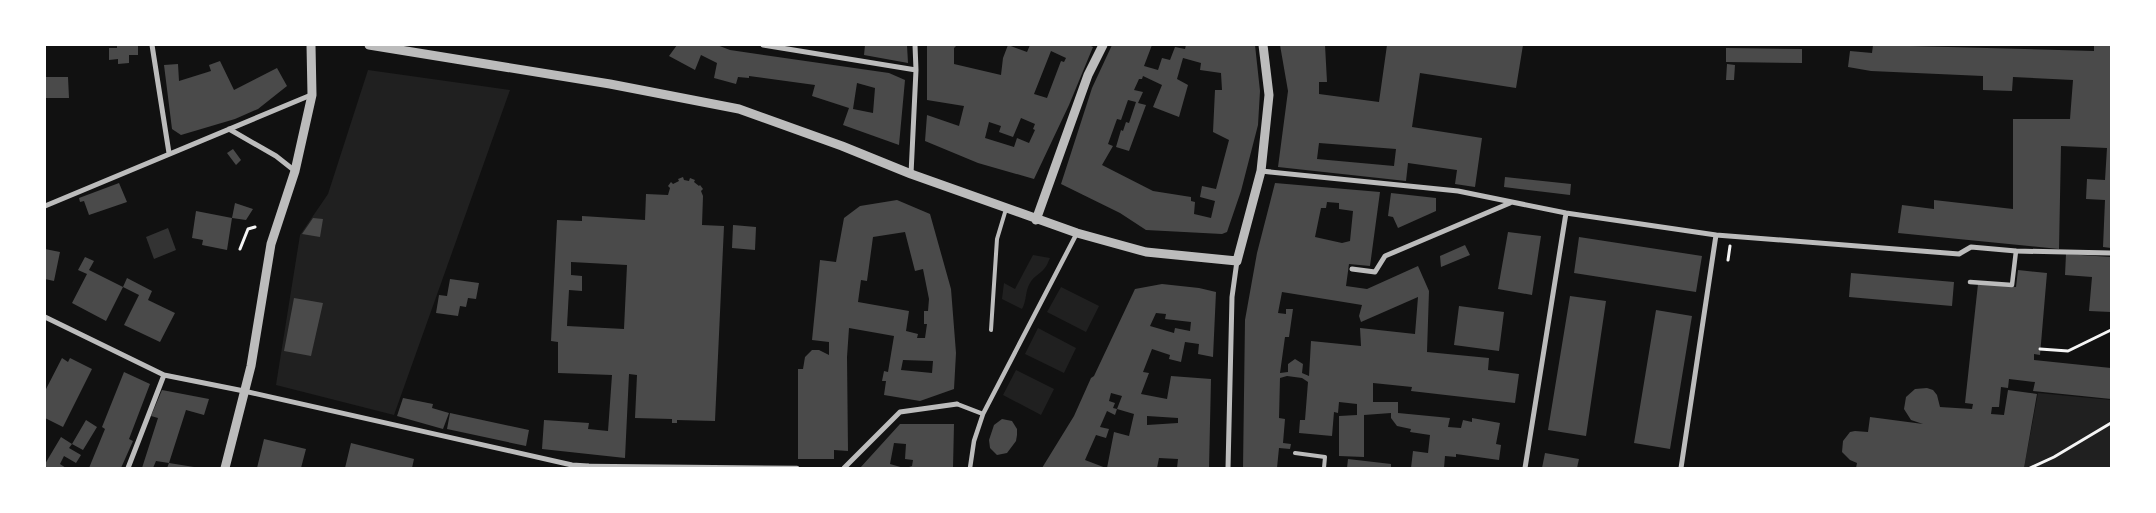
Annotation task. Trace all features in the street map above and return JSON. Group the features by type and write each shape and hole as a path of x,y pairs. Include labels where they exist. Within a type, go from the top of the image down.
{"street":[{"path":"152,45 169,153"},
{"path":"225,468 251,366 271,244 294,171 312,95 311,45"},
{"path":"369,45 610,84 739,109 1006,209 1077,233 1146,252 1237,261"},
{"path":"763,45 916,70"},
{"path":"911,174 916,70 915,45"},
{"path":"1036,220 1088,75 1103,45"},
{"path":"1228,468 1232,297 1237,261 1262,171 1269,94 1262,45"},
{"path":"45,206 312,95"},
{"path":"229,129 276,156 294,171"},
{"path":"1262,171 1458,191 1566,214 1716,235 1959,254 1971,247 2016,251 2111,253"},
{"path":"1352,269 1375,272 1385,256 1510,203"},
{"path":"1525,468 1566,214"},
{"path":"970,468 974,441 983,414 1077,233"},
{"path":"1680,468 1716,235"},
{"path":"1970,282 2012,285 2016,251"},
{"path":"45,316 164,375 244,391 572,465 589,467 797,468"},
{"path":"128,468 164,375"},
{"path":"844,468 900,412 957,404 983,414"}],"lane":[{"path":"991,330 997,239 1006,209"},
{"path":"1294,453 1325,456 1324,468"}],"path":[{"path":"240,249 248,229 255,227"},
{"path":"2040,349 2068,351 2111,330"},
{"path":"2030,468 2054,457 2111,422"}],"shaded area":[{"path":"368,70 510,90 394,415 276,385 300,235 328,194"},
{"path":"168,228 176,250 154,259 146,237"},
{"path":"1033,255 1050,258 1045,268 1030,283 1022,309 1002,299 1004,283 1015,289"},
{"path":"1061,287 1099,306 1086,332 1047,312"},
{"path":"1038,328 1076,348 1064,373 1025,354"},
{"path":"1016,370 1054,389 1041,415 1003,395"},
{"path":"2038,393 2111,400 2111,468 2024,468"}],"building":[{"path":"117,45 138,45 138,55 129,55 129,63 118,64 118,59 109,60 109,48 117,48"},
{"path":"677,45 717,45 730,50 889,73 905,80 899,145 843,125 849,108 812,96 815,85 749,76 749,78 738,77 736,84 714,78 717,63 701,55 695,70 669,56","holes":["857,83 875,88 873,113 853,109"]},
{"path":"865,45 907,45 908,63 864,55"},
{"path":"927,45 957,45 954,48 954,64 1001,75 1003,58 1008,45 1027,52 1030,45 1089,45 1093,47 1069,105 1034,179 978,163 925,141 927,115 959,126 964,106 927,100","holes":["1051,51 1066,58 1064,62 1061,61 1047,98 1034,94","1021,118 1035,124 1033,129 1035,130 1029,143 1017,138 1014,147 985,138 989,122 1001,126 999,132 1013,137"]},
{"path":"1112,45 1152,45 1144,66 1158,70 1162,58 1170,60 1175,47 1185,49 1186,45 1255,45 1260,91 1258,125 1241,191 1227,232 1222,234 1146,230 1120,213 1061,184 1092,88","holes":["1183,58 1201,63 1200,70 1221,73 1222,90 1215,90 1213,132 1229,140 1216,189 1202,186 1200,197 1215,201 1211,218 1194,214 1195,202 1191,201 1191,197 1153,191 1102,165 1113,146 1108,144 1117,119 1121,120 1128,100 1136,102 1129,123 1126,122 1123,131 1121,130 1116,147 1129,151 1146,105 1138,103 1143,92 1134,90 1139,79 1142,79 1143,76 1162,85 1153,107 1179,117 1188,85 1177,79"]},
{"path":"1280,45 1325,45 1327,82 1319,82 1319,94 1379,102 1387,45 1523,45 1516,88 1420,73 1412,127 1482,138 1475,187 1455,184 1457,170 1408,163 1406,181 1278,167 1288,91","holes":["1319,143 1396,149 1394,166 1317,159"]},
{"path":"1873,45 2094,51 2094,45 2111,45 2111,248 2103,247 2105,200 2086,199 2087,179 2105,180 2107,148 2061,146 2059,249 1898,233 1902,205 1934,209 1934,200 2013,209 2013,119 2070,119 2073,80 2013,77 2012,91 1983,90 1983,76 1871,71 1848,67 1850,51 1872,53"},
{"path":"1726,48 1802,49 1802,63 1726,62"},
{"path":"220,61 234,90 277,68 287,86 258,109 235,119 181,135 172,129 164,65 178,64 179,81 211,71 209,65"},
{"path":"1727,64 1735,65 1734,80 1726,80"},
{"path":"45,77 68,77 69,98 45,98"},
{"path":"233,149 241,160 236,165 227,153"},
{"path":"683,177 684,180 689,181 690,178 695,180 694,182 703,189 701,191 703,196 702,225 724,226 715,421 677,420 677,423 672,423 672,419 635,418 637,375 629,374 625,458 542,449 544,420 589,423 588,429 608,431 612,375 558,373 558,342 551,341 557,220 582,221 582,216 645,220 646,194 668,195 670,188 668,186 671,182 673,184 679,181 678,179","holes":["571,262 627,265 624,329 567,326 569,290 582,291 582,276 571,275"]},
{"path":"1505,177 1571,184 1570,195 1504,187"},
{"path":"119,183 127,202 89,215 84,201 80,202 79,198"},
{"path":"1275,183 1380,192 1370,266 1349,264 1346,286 1367,289 1418,266 1429,291 1427,352 1489,358 1488,370 1519,374 1515,403 1411,391 1412,387 1373,383 1373,402 1398,402 1398,413 1450,418 1448,427 1461,428 1463,420 1472,422 1472,418 1500,423 1496,444 1501,445 1499,460 1456,454 1456,457 1445,456 1444,468 1411,468 1413,451 1428,453 1430,435 1410,432 1411,429 1397,426 1391,418 1391,413 1364,415 1364,457 1339,456 1339,416 1357,415 1357,404 1339,402 1338,413 1334,412 1332,436 1299,433 1300,420 1305,420 1308,382 1302,378 1287,376 1280,378 1279,418 1285,419 1283,443 1291,444 1290,449 1279,448 1277,468 1243,468 1245,320 1257,253","holes":["1327,202 1339,203 1339,209 1353,211 1350,241 1342,243 1315,237 1321,208 1326,208","1282,292 1362,305 1359,316 1361,322 1418,297 1415,334 1360,328 1361,346 1311,341 1309,376 1302,373 1303,364 1295,359 1288,364 1288,372 1280,373 1285,337 1289,337 1293,309 1286,309 1286,314 1278,313"]},
{"path":"1391,193 1436,198 1436,211 1398,228 1393,217 1388,216"},
{"path":"897,200 930,214 951,289 956,353 954,389 920,401 884,395 886,381 882,381 884,371 888,372 894,336 849,328 847,357 848,451 834,450 834,459 798,459 798,369 803,369 805,357 812,350 819,350 829,355 829,342 812,340 820,260 836,262 844,218 860,206","holes":["905,232 915,271 923,269 929,299 928,311 924,311 924,324 927,324 925,338 917,338 918,334 906,331 909,311 858,302 861,280 867,281 873,237","903,360 933,361 932,373 901,370"]},
{"path":"235,203 253,209 246,220 232,218"},
{"path":"196,211 232,218 227,250 202,245 203,240 192,238"},
{"path":"313,218 323,219 320,237 302,234"},
{"path":"733,225 756,227 755,250 732,248"},
{"path":"1508,232 1541,236 1532,295 1498,289"},
{"path":"1579,237 1702,256 1696,292 1574,273"},
{"path":"1465,245 1470,255 1441,267 1440,256"},
{"path":"45,249 60,252 54,281 45,279"},
{"path":"2066,254 2111,257 2111,312 2089,311 2092,277 2065,275"},
{"path":"85,257 94,261 89,270 123,287 106,321 72,303 87,274 78,270"},
{"path":"2018,270 2047,273 2040,355 2034,354 2034,360 2111,368 2111,399 2033,391 2035,382 2009,379 2008,388 2001,387 1999,407 1992,407 1991,414 2004,415 2008,390 2037,394 2024,468 1856,468 1857,463 1850,460 1842,452 1843,441 1850,432 1868,432 1870,417 1923,424 1911,420 1904,409 1906,397 1915,389 1927,388 1933,390 1937,395 1940,407 1972,409 1973,404 1965,403 1978,284 2016,287"},
{"path":"1851,273 1954,282 1952,306 1849,297"},
{"path":"127,278 152,291 148,300 175,313 160,342 124,325 139,295 123,287"},
{"path":"450,279 479,283 476,299 468,298 466,307 460,306 458,316 436,313 439,295 447,296"},
{"path":"1162,284 1216,292 1213,357 1198,354 1199,344 1185,342 1181,362 1169,359 1170,355 1152,349 1143,372 1149,373 1141,394 1167,399 1171,376 1211,379 1209,468 1177,468 1178,459 1159,458 1157,468 1107,468 1114,432 1129,436 1134,414 1117,409 1115,415 1107,411 1100,427 1109,429 1106,438 1096,435 1085,460 1106,468 1042,468 1074,416 1135,289","holes":["1156,313 1166,314 1165,319 1191,322 1190,331 1175,328 1174,333 1150,326","1111,393 1122,396 1117,409 1113,408 1115,403 1109,401","1147,416 1178,418 1178,423 1147,425"]},
{"path":"1570,296 1606,301 1586,436 1548,430"},
{"path":"294,298 323,303 311,356 284,351"},
{"path":"1459,306 1504,312 1499,351 1454,345"},
{"path":"1656,310 1692,316 1670,449 1634,443"},
{"path":"62,358 68,362 70,358 92,369 63,427 45,418 45,391"},
{"path":"124,372 150,384 129,439 133,441 121,468 89,468 105,429 102,427"},
{"path":"162,390 209,399 204,415 186,410 169,463 156,461 153,468 142,468 158,418 151,416"},
{"path":"403,398 433,404 432,408 449,413 443,429 397,416"},
{"path":"450,413 529,430 526,446 447,429"},
{"path":"1002,419 1012,421 1017,429 1017,435 1016,441 1007,453 997,455 990,448 989,440 994,425"},
{"path":"86,420 97,427 83,450 72,444"},
{"path":"900,424 954,424 953,468 906,468 912,466 913,460 905,459 906,444 894,443 890,464 904,468 860,468"},
{"path":"61,437 72,444 69,448 81,455 76,463 64,456 60,464 66,468 45,468 45,464"},
{"path":"264,439 306,449 301,468 257,468"},
{"path":"351,443 414,459 412,468 345,468"},
{"path":"1545,453 1579,459 1577,468 1542,468"},
{"path":"1348,459 1391,464 1391,468 1347,468"},
{"path":"169,463 194,467 194,468 167,468"}]}
